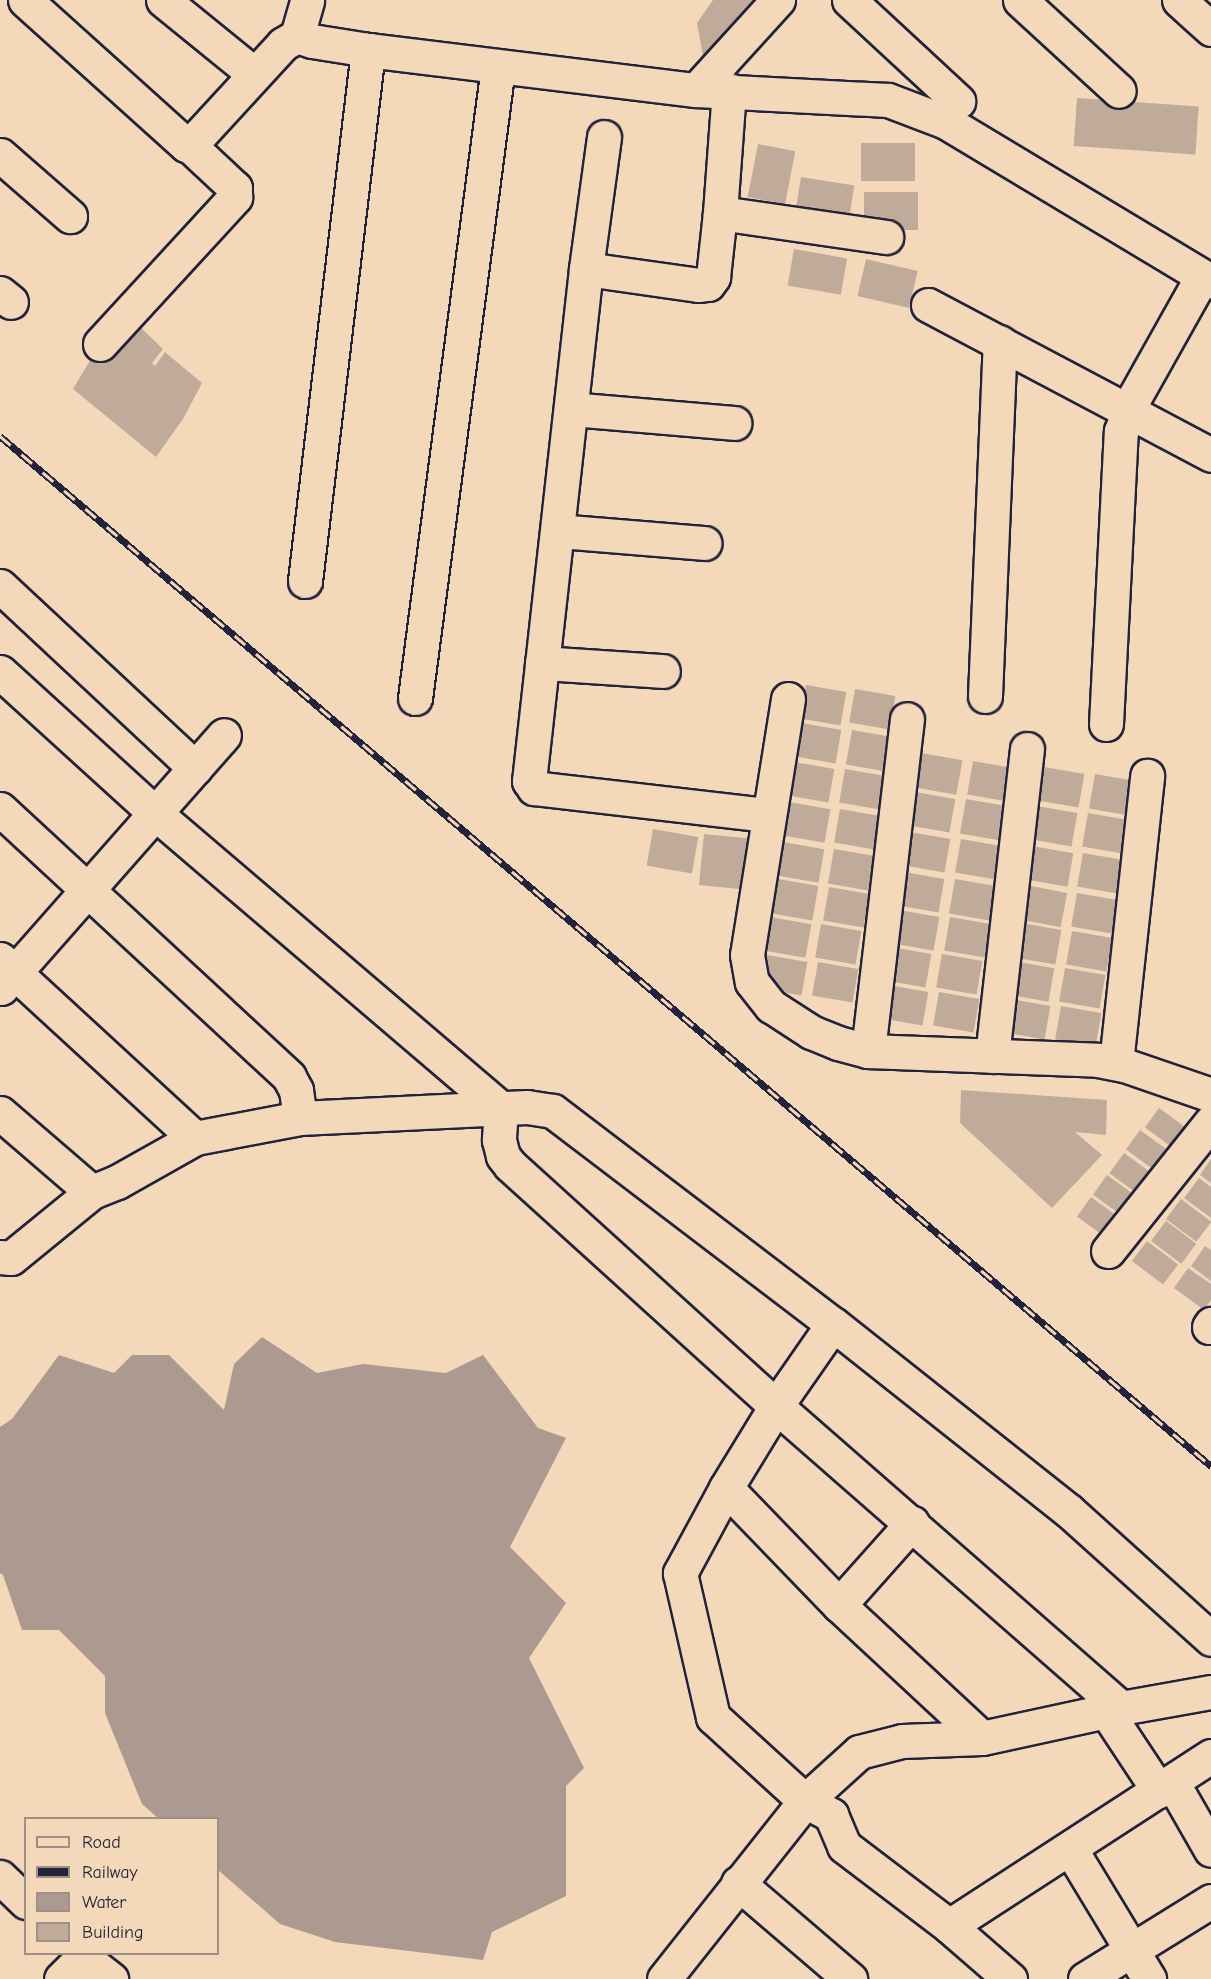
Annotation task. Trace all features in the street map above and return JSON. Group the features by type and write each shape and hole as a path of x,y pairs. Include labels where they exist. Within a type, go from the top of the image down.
{"street":[{"path":"25,0 189,145 235,189 234,197 100,345"},
{"path":"163,0 254,74"},
{"path":"189,145 254,74 284,44 297,36 307,0"},
{"path":"696,90 778,0"},
{"path":"849,0 958,101"},
{"path":"1020,0 1119,91"},
{"path":"1179,0 1211,29"},
{"path":"297,36 312,41 368,50 696,90 888,100 946,122 1207,279 1129,411 1121,431 1106,724"},
{"path":"305,581 368,50"},
{"path":"415,698 498,67"},
{"path":"586,269 708,284 713,277 720,213 729,90"},
{"path":"604,137 586,269 542,663 531,786 768,815"},
{"path":"0,155 70,216"},
{"path":"720,213 886,237"},
{"path":"927,305 1211,456"},
{"path":"985,696 1000,342"},
{"path":"571,409 734,423"},
{"path":"558,531 705,543"},
{"path":"0,586 195,768"},
{"path":"542,663 663,671"},
{"path":"0,672 155,813 501,1109"},
{"path":"788,699 747,955 752,982 771,1006 811,1032 838,1043 868,1051 1098,1059 1211,1095"},
{"path":"868,1051 907,719"},
{"path":"195,1137 5,973 88,889 224,735"},
{"path":"992,1056 1027,749"},
{"path":"1116,1063 1148,776"},
{"path":"0,809 289,1077 296,1090 300,1118"},
{"path":"0,1257 11,1258 92,1192 117,1182 195,1137 300,1118 527,1107 553,1111 833,1324 1069,1511 1211,1639"},
{"path":"501,1109 499,1140 503,1156 510,1165 776,1406 912,1523 1114,1709 1165,1787 1211,1850"},
{"path":"0,1113 92,1192"},
{"path":"1107,1251 1211,1122"},
{"path":"833,1324 776,1406 726,1488 680,1573 713,1717 805,1801 831,1815 844,1846 949,1926 1010,1979"},
{"path":"726,1488 839,1605 982,1738"},
{"path":"839,1605 912,1523"},
{"path":"679,1973 738,1883 805,1801 859,1752 902,1741 982,1738 1114,1709 1211,1692"},
{"path":"949,1926 1071,1850 1211,1756"},
{"path":"1071,1850 1149,1979"},
{"path":"0,1877 24,1900"},
{"path":"738,1883 849,1979"},
{"path":"1085,1979 1211,1901"},
{"path":"74,1963 111,1979"}],"water":[{"path":"262,1337 317,1373 363,1364 446,1373 483,1355 538,1428 566,1438 510,1547 566,1603 529,1658 584,1768 566,1786 566,1896 492,1932 483,1960 335,1942 280,1924 219,1871 219,1817 157,1817 142,1804 105,1713 105,1676 59,1630 22,1630 3,1575 0,1573 0,1427 12,1419 59,1355 114,1373 132,1355 169,1355 224,1410 234,1364"}],"building":[{"path":"713,0 758,0 704,62 697,23"},
{"path":"1077,98 1199,107 1195,154 1074,146"},
{"path":"861,143 915,143 915,181 861,181"},
{"path":"758,144 795,151 785,204 748,197"},
{"path":"801,177 854,185 849,222 795,214"},
{"path":"864,192 918,192 918,230 864,230"},
{"path":"794,249 847,258 841,295 788,285"},
{"path":"866,259 918,271 909,308 857,296"},
{"path":"132,319 163,349 152,363 155,366 165,352 202,383 183,419 156,457 73,389 92,357"},
{"path":"806,685 846,692 840,726 800,718"},
{"path":"855,689 895,696 889,730 849,722"},
{"path":"801,723 841,730 835,764 795,756"},
{"path":"852,730 892,737 886,772 846,764"},
{"path":"921,753 962,760 956,795 915,787"},
{"path":"973,761 1013,768 1007,802 967,794"},
{"path":"794,762 834,769 828,803 788,795"},
{"path":"1044,767 1084,774 1078,808 1038,800"},
{"path":"845,769 885,776 879,810 839,802"},
{"path":"1095,774 1135,781 1129,816 1089,808"},
{"path":"915,792 955,799 949,833 909,825"},
{"path":"966,799 1006,806 1000,841 960,833"},
{"path":"789,802 830,809 824,843 783,835"},
{"path":"1037,806 1077,813 1071,847 1031,839"},
{"path":"840,809 881,816 875,850 834,842"},
{"path":"1088,813 1128,820 1122,854 1082,846"},
{"path":"653,829 698,837 692,873 647,865"},
{"path":"910,832 950,839 944,873 904,865"},
{"path":"704,834 755,839 750,880 739,889 699,885"},
{"path":"961,839 1001,846 995,880 955,872"},
{"path":"783,842 824,849 818,883 777,875"},
{"path":"1032,846 1073,853 1067,887 1026,879"},
{"path":"834,849 874,856 868,891 828,883"},
{"path":"1083,853 1123,860 1117,894 1077,886"},
{"path":"904,872 944,879 938,913 898,905"},
{"path":"778,879 818,886 812,921 772,913"},
{"path":"955,879 995,886 989,921 949,913"},
{"path":"1026,885 1067,893 1061,927 1019,919"},
{"path":"829,887 869,894 863,928 823,920"},
{"path":"1077,893 1117,900 1111,934 1071,926"},
{"path":"899,910 939,917 933,951 893,943"},
{"path":"770,917 811,924 805,958 764,950"},
{"path":"950,917 990,924 984,958 944,950"},
{"path":"1021,923 1061,930 1055,965 1015,957"},
{"path":"821,924 861,931 855,965 815,957"},
{"path":"1072,931 1112,938 1106,972 1066,964"},
{"path":"891,947 931,954 925,988 885,980"},
{"path":"942,954 982,961 976,995 936,987"},
{"path":"767,955 807,962 801,996 761,988"},
{"path":"1013,961 1054,968 1048,1002 1007,994"},
{"path":"818,962 858,969 852,1003 812,995"},
{"path":"1065,968 1105,975 1099,1009 1059,1001"},
{"path":"888,985 928,992 922,1026 882,1018"},
{"path":"939,992 979,999 973,1033 933,1025"},
{"path":"1010,999 1050,1006 1044,1040 1004,1032"},
{"path":"1061,1006 1101,1013 1095,1047 1055,1039"},
{"path":"961,1090 1107,1100 1106,1135 1075,1132 1102,1155 1052,1208 960,1123"},
{"path":"1159,1108 1189,1130 1175,1149 1145,1127"},
{"path":"1140,1130 1170,1152 1156,1171 1126,1149"},
{"path":"1124,1153 1154,1175 1139,1195 1109,1173"},
{"path":"1211,1159 1211,1183 1200,1175"},
{"path":"1107,1175 1137,1197 1123,1216 1093,1194"},
{"path":"1199,1178 1211,1187 1211,1218 1184,1198"},
{"path":"1091,1197 1121,1219 1107,1238 1077,1216"},
{"path":"1181,1199 1211,1222 1196,1242 1166,1219"},
{"path":"1166,1221 1196,1244 1181,1264 1151,1241"},
{"path":"1147,1241 1178,1264 1163,1284 1132,1261"},
{"path":"1205,1246 1211,1250 1211,1281 1191,1266"},
{"path":"1188,1268 1211,1284 1211,1300 1204,1310 1174,1288"}],"railway":[{"path":"0,436 1211,1466"}]}
